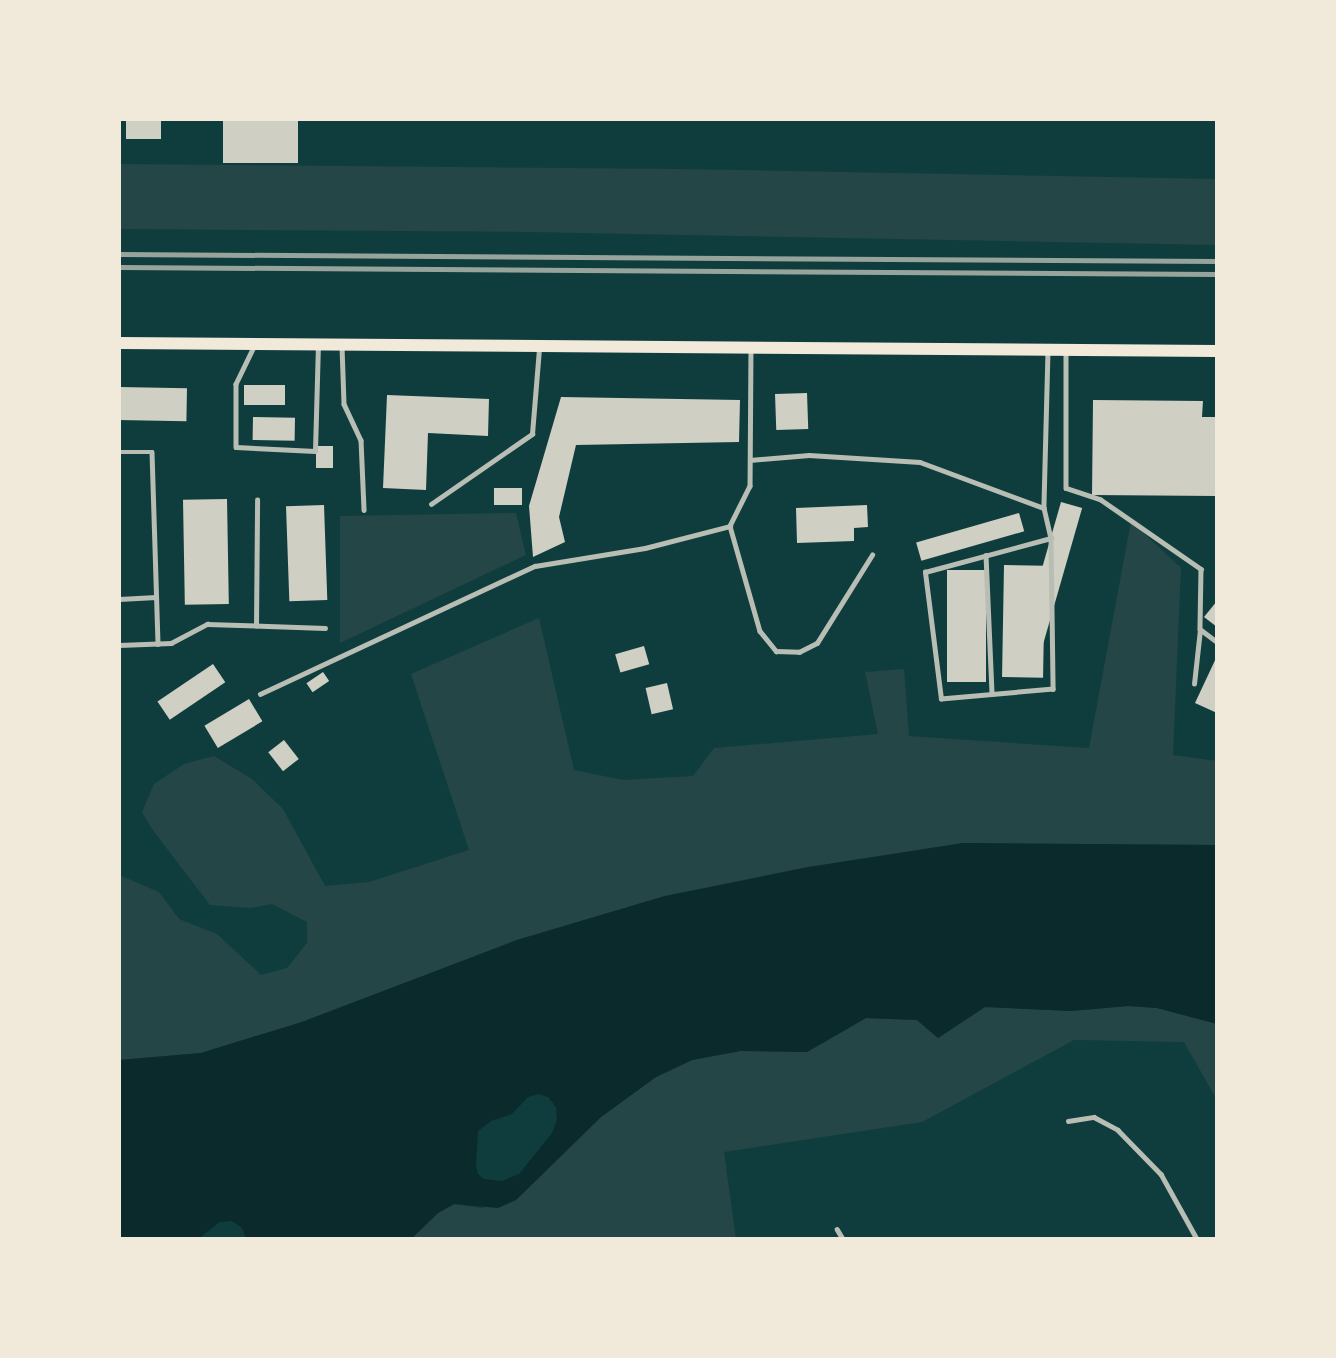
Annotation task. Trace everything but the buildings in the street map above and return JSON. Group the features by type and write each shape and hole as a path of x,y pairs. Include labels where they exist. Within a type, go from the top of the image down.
{"main road":[{"path":"119,343 1217,351"}],"lane":[{"path":"1167,119 1209,119"},
{"path":"255,344 236,384 236,447 314,451 318,344"},
{"path":"342,345 344,404 361,440 364,510"},
{"path":"431,504 532,434 539,346"},
{"path":"751,348 750,486 730,526 760,631 776,651 799,652 817,643 872,555"},
{"path":"1048,350 1044,508 1051,538 1053,689 941,699 926,572 1051,538"},
{"path":"1066,350 1066,488 1100,499 1201,569 1200,629 1194,684"},
{"path":"119,452 152,452 158,644"},
{"path":"750,460 809,455 920,462 1044,508"},
{"path":"256,626 257,500"},
{"path":"260,694 535,566 645,548 730,526"},
{"path":"986,555 992,694"},
{"path":"119,599 156,597"},
{"path":"119,645 171,643 207,624 325,628"},
{"path":"1200,629 1217,642"},
{"path":"1068,1121 1094,1117 1118,1130 1161,1174 1197,1239"},
{"path":"837,1229 843,1239"}],"shaded area":[{"path":"119,164 677,169 1217,179 1217,245 530,232 119,229"},
{"path":"516,513 526,555 340,643 340,516"},
{"path":"1131,521 1181,568 1173,755 1217,761 1217,845 963,843 665,896 517,940 302,1022 201,1053 119,1060 119,875 159,892 179,919 217,934 261,975 287,968 307,943 307,922 272,904 251,908 210,905 152,829 142,812 154,784 184,764 214,756 252,779 283,809 325,886 369,882 469,850 411,674 539,618 574,770 623,780 693,776 714,748 878,734 865,672 904,669 909,736 1089,748"},
{"path":"963,843 1217,845 1217,1024 1157,1008 1128,1006 1071,1011 985,1007 938,1038 917,1020 866,1018 807,1052 740,1051 692,1060 656,1077 601,1117 516,1200 498,1208 454,1204 438,1213 411,1239 246,1239 242,1228 232,1221 220,1222 198,1239 119,1239 119,1060 201,1053 302,1022 517,940 665,896 808,867","holes":["538,1094 548,1097 556,1107 557,1120 552,1133 519,1174 502,1181 484,1179 478,1174 478,1131 491,1121 512,1114 528,1097"]},
{"path":"1128,1006 1157,1008 1217,1024 1217,1100 1184,1042 1074,1040 922,1122 724,1152 736,1239 411,1239 438,1213 455,1204 481,1208 516,1200 601,1117 656,1077 692,1060 740,1051 807,1052 866,1018 917,1020 938,1038 985,1007 1071,1011"}],"railway":[{"path":"119,254 1217,261"},
{"path":"119,267 1217,274"}]}
